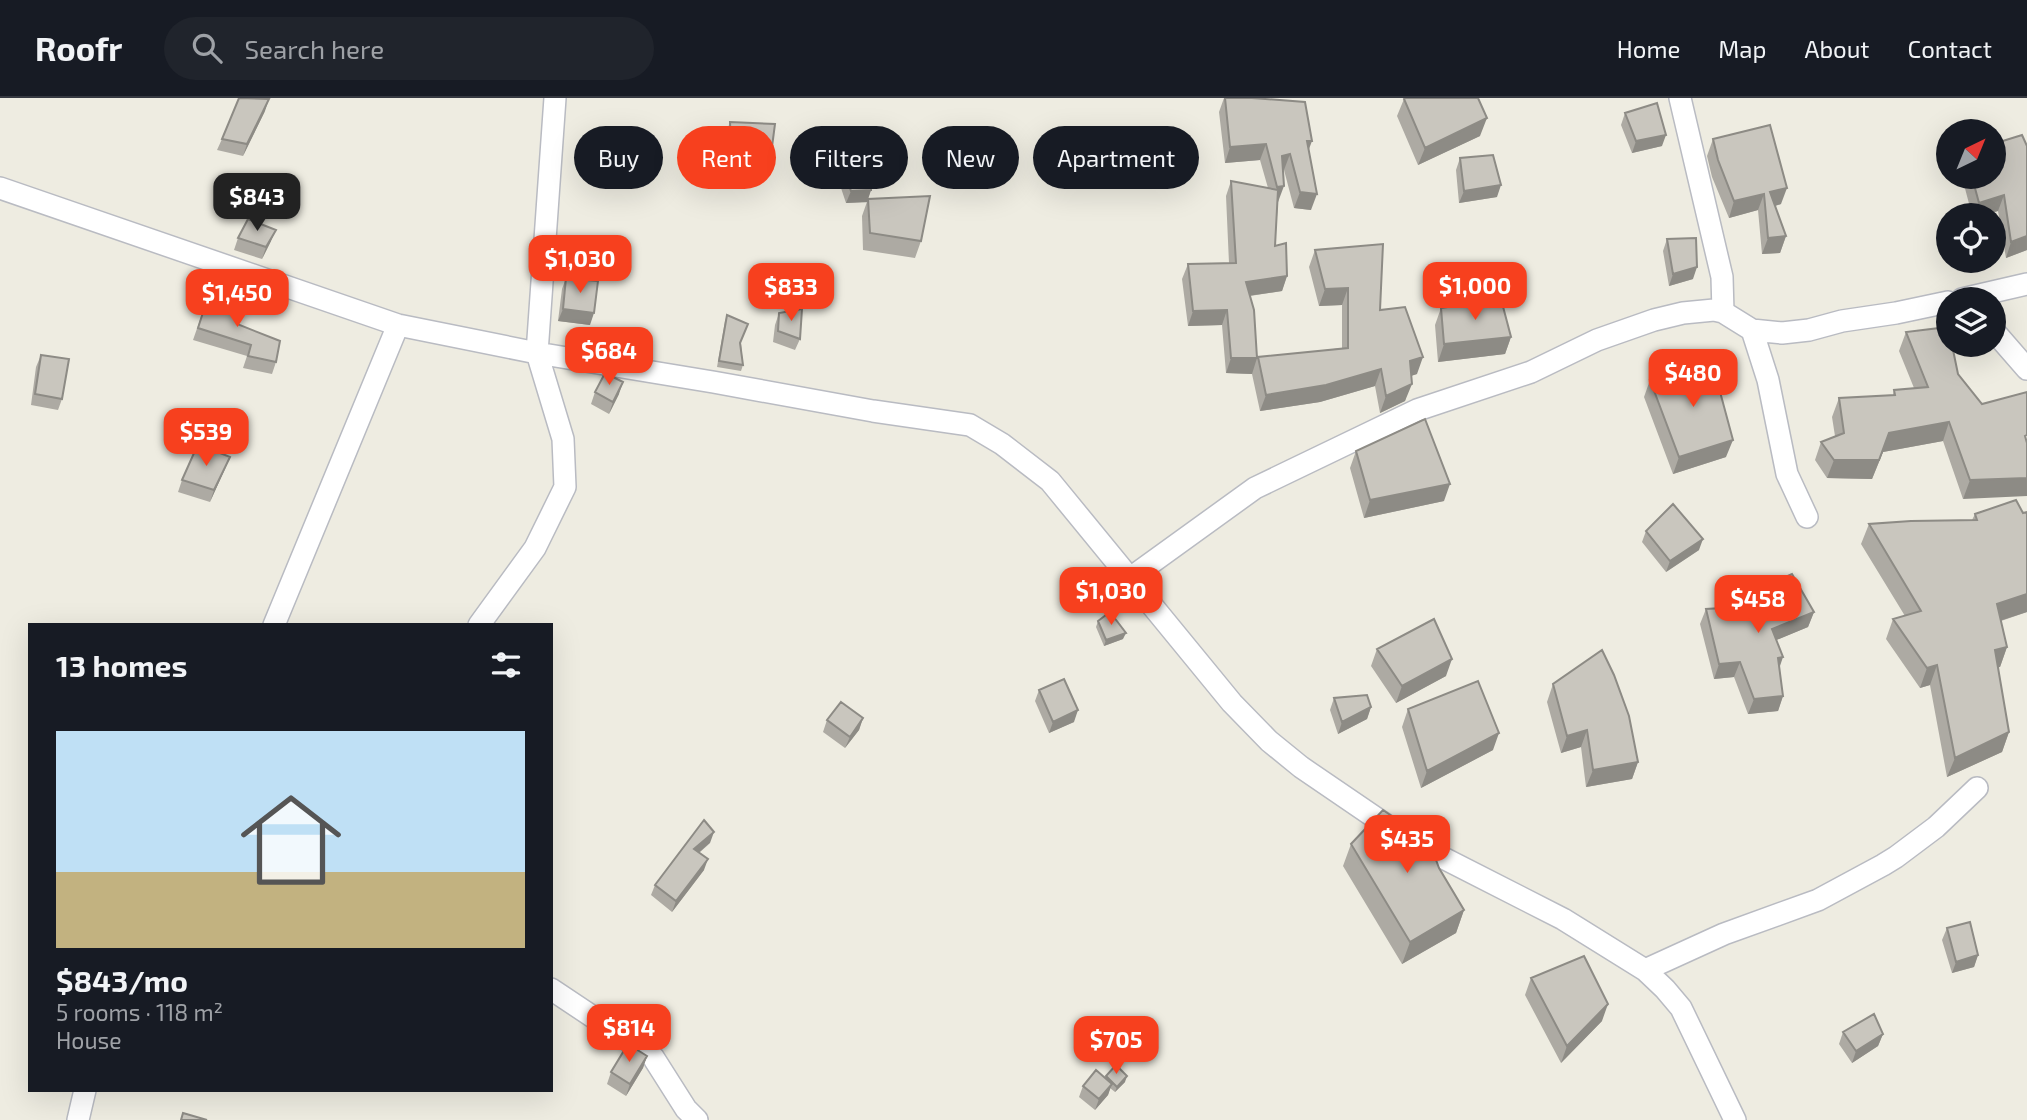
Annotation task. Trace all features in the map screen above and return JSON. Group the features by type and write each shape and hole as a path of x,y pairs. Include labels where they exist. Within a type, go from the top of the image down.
{"street":[{"path":"480,623 535,548 565,486 563,439 537,353 555,98"},
{"path":"1679,98 1722,277 1724,312"},
{"path":"0,188 398,325 537,353 873,411 970,425 1002,444 1050,481 1232,702 1269,741 1301,767 1408,840 1563,919 1645,970 1681,1008 1735,1120"},
{"path":"2006,289 2027,284"},
{"path":"1129,579 1255,488 1417,410 1531,372 1597,340 1654,320 1705,310 1724,312 1752,330 1782,333 1936,305"},
{"path":"275,623 398,325"},
{"path":"1752,330 1770,390 1787,474 1807,517"},
{"path":"2006,345 2027,369"},
{"path":"1645,970 1724,934 1818,900 1896,858 1936,827 1977,788"},
{"path":"553,990 653,1057 686,1108 697,1120"},
{"path":"78,1120 85,1092"}],"building":[{"path":"239,98 269,99 247,144 222,139"},
{"path":"1225,98 1305,102 1312,141 1307,141 1317,194 1300,192 1290,154 1282,156 1284,186 1277,187 1266,144 1230,147"},
{"path":"1405,98 1478,98 1487,118 1425,148"},
{"path":"1657,103 1666,135 1636,141 1625,113"},
{"path":"730,122 775,124 775,126 730,126"},
{"path":"1770,125 1787,188 1770,192 1786,236 1768,238 1764,194 1734,201 1713,139"},
{"path":"2022,135 2027,146 2027,236 2011,242 2004,195 1979,203 1975,189 2006,189 2006,140"},
{"path":"1493,155 1501,185 1464,191 1460,158"},
{"path":"1231,181 1278,190 1275,246 1286,243 1287,276 1246,282 1254,310 1257,358 1231,358 1227,310 1193,311 1188,264 1236,263"},
{"path":"850,189 871,189 871,190"},
{"path":"930,196 921,241 870,233 868,199"},
{"path":"248,219 276,230 266,247 238,238"},
{"path":"1696,238 1697,267 1673,274 1667,239"},
{"path":"1383,244 1380,310 1405,307 1423,357 1410,361 1412,384 1386,396 1381,369 1326,385 1266,395 1258,357 1348,348 1348,288 1325,289 1315,250"},
{"path":"566,278 598,281 594,313 563,309"},
{"path":"208,297 241,305 237,324 280,341 276,362 248,356 251,345 198,328"},
{"path":"1501,299 1511,337 1444,344 1441,308"},
{"path":"802,309 800,339 778,331 779,313"},
{"path":"727,315 748,324 740,343 743,365 719,361"},
{"path":"1936,328 1936,357 1954,357 1958,374 1982,404 2027,392 2027,478 1970,480 1949,422 1889,433 1879,460 1834,460 1821,442 1844,433 1839,398 1895,395 1894,390 1928,387 1906,332"},
{"path":"41,355 69,359 62,399 35,394"},
{"path":"1712,362 1733,440 1679,457 1650,380"},
{"path":"605,373 623,382 613,402 595,392"},
{"path":"1425,419 1450,484 1370,500 1356,451"},
{"path":"198,444 230,457 214,490 182,480"},
{"path":"2016,500 2023,513 2027,512 2027,594 1997,604 2007,647 1995,650 2009,732 1955,758 1937,665 1927,668 1893,619 1921,611 1869,524 1977,520 1975,514"},
{"path":"1673,504 1703,539 1670,561 1646,531"},
{"path":"1792,574 1814,612 1772,629 1783,657 1778,658 1783,696 1754,699 1740,662 1719,664 1706,609 1774,605 1762,587"},
{"path":"1110,612 1126,633 1106,640 1098,621"},
{"path":"1434,619 1452,659 1402,686 1377,649"},
{"path":"1602,650 1629,716 1638,762 1593,770 1587,730 1567,736 1553,684"},
{"path":"1064,679 1078,710 1053,722 1039,690"},
{"path":"1478,681 1499,733 1427,771 1408,709"},
{"path":"1367,695 1371,707 1342,722 1334,698"},
{"path":"841,702 863,718 850,737 827,720"},
{"path":"1383,810 1428,838 1439,868 1464,910 1410,942 1351,844"},
{"path":"704,820 714,832 694,849 708,859 676,901 655,885"},
{"path":"1970,922 1978,955 1956,962 1947,928"},
{"path":"1584,956 1608,1004 1567,1046 1531,978"},
{"path":"1874,1014 1883,1034 1856,1051 1843,1032"},
{"path":"628,1044 647,1056 630,1084 611,1072"},
{"path":"1116,1065 1127,1076 1117,1087 1106,1076"},
{"path":"1096,1070 1112,1084 1099,1099 1083,1086"},
{"path":"183,1113 207,1120 181,1120"}]}
